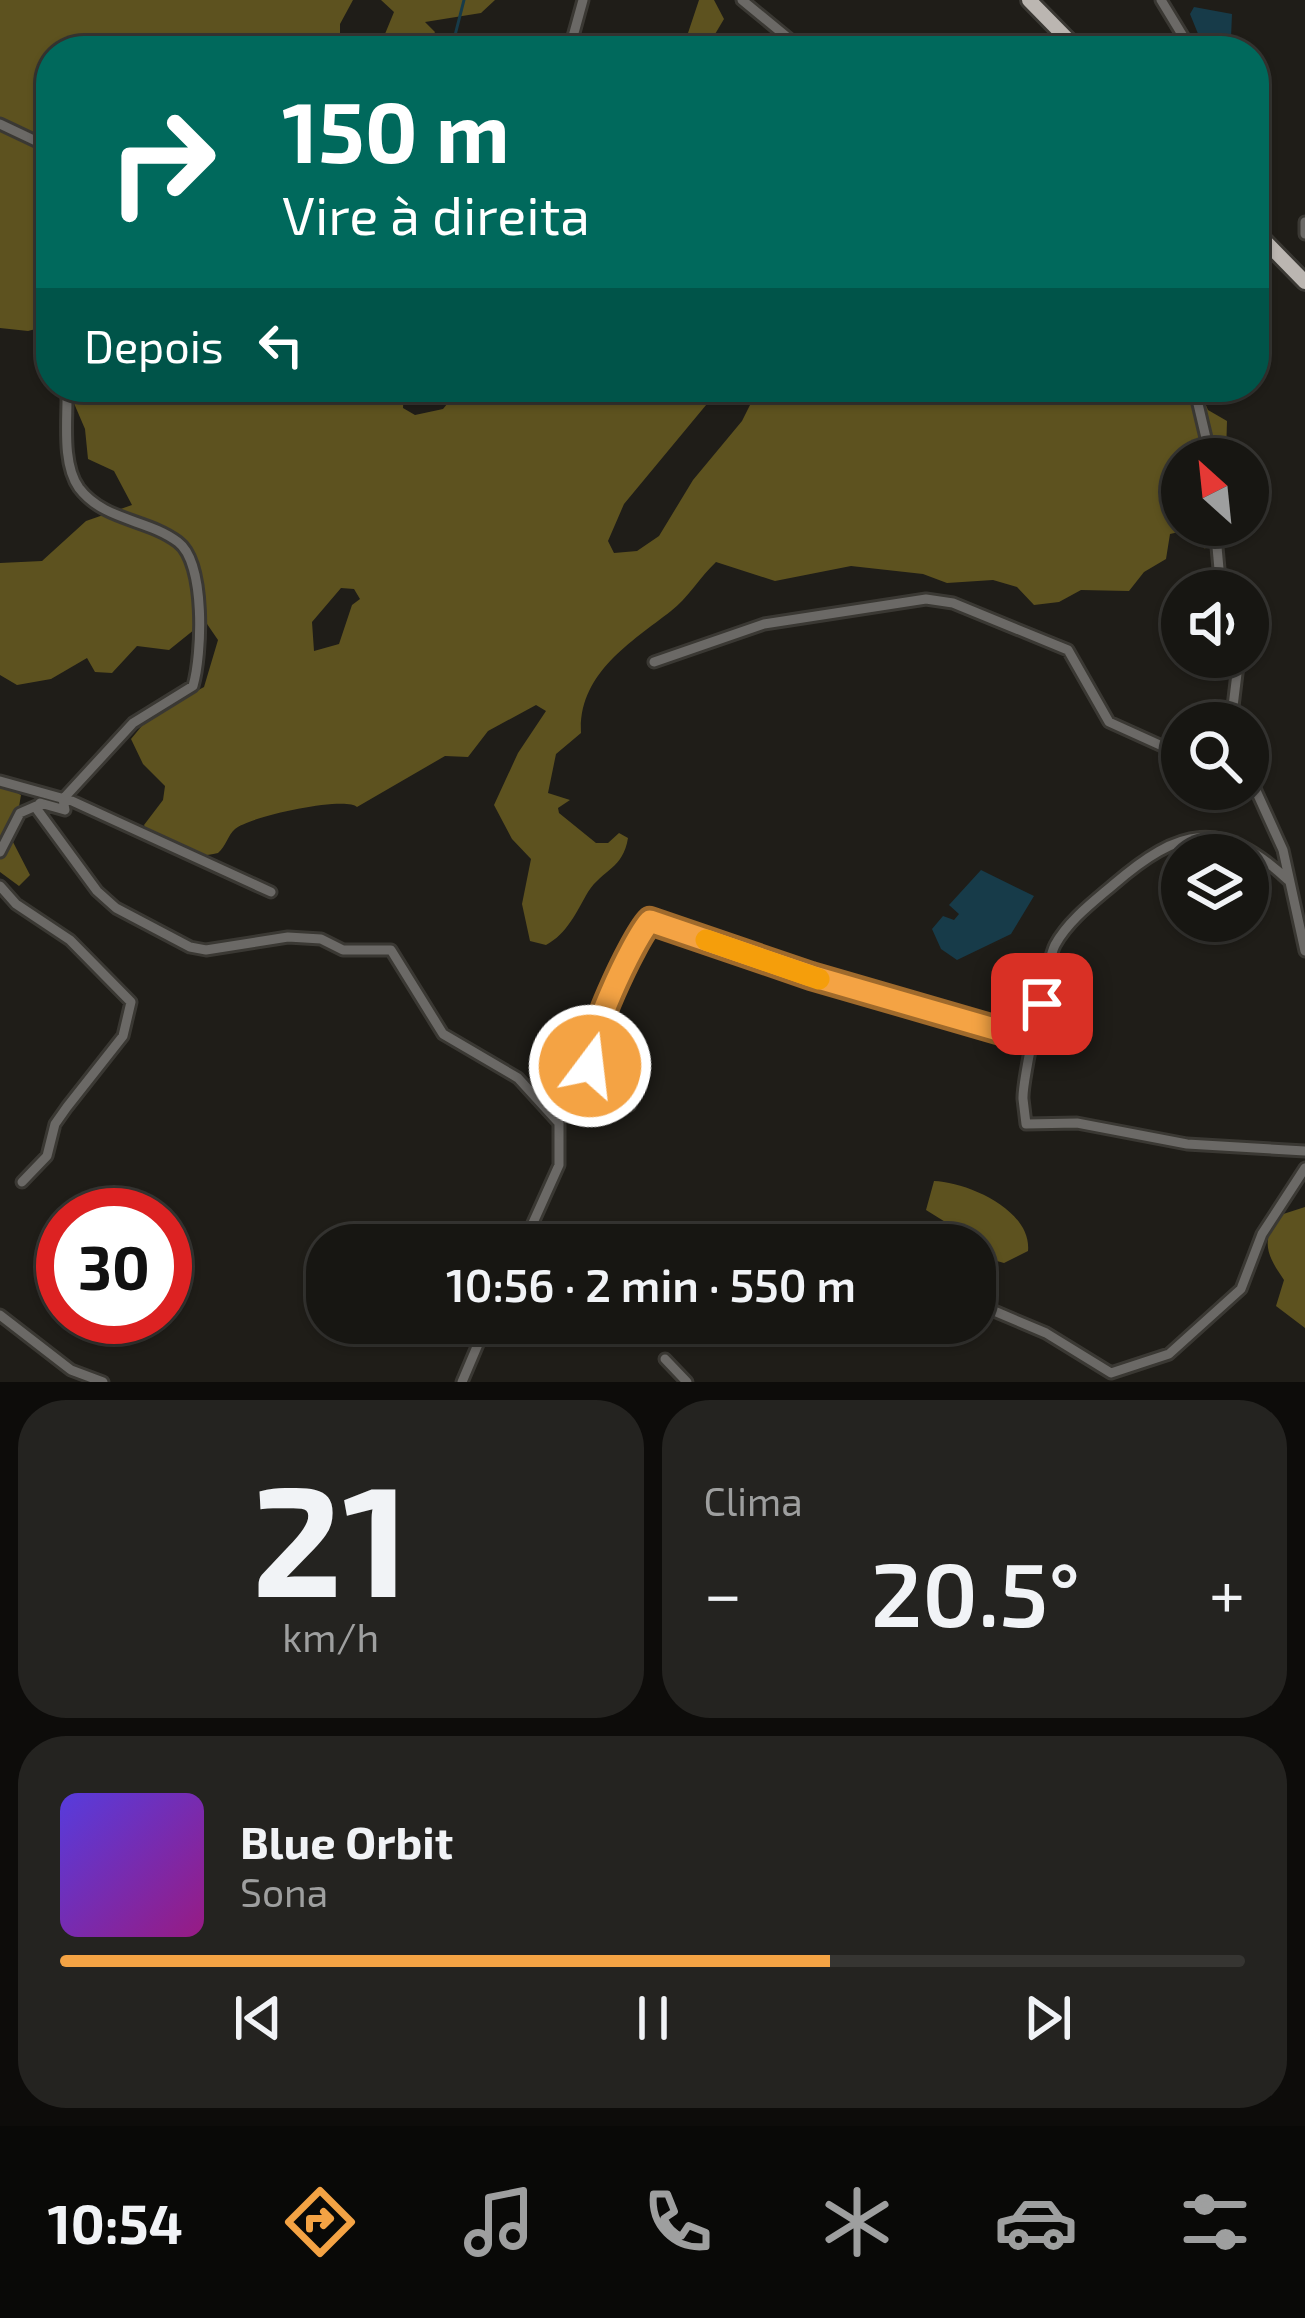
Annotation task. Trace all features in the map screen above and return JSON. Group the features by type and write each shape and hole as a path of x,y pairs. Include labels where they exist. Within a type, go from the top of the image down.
{"main road":[{"path":"1029,0 1064,36"},
{"path":"1269,246 1305,283"}],"street":[{"path":"573,36 583,0"},
{"path":"742,0 786,36"},
{"path":"1161,0 1183,36"},
{"path":"0,124 36,141"},
{"path":"1305,222 1305,234"},
{"path":"0,852 20,813 36,806 64,810 63,799 133,723 187,692 196,677 199,609 188,552 176,541 108,512 77,486 71,470 68,402"},
{"path":"1198,402 1206,438"},
{"path":"654,662 764,624 926,599 953,603 1068,650 1109,722 1161,746"},
{"path":"0,781 63,799 271,892"},
{"path":"36,806 97,891 190,947 220,948 288,937 320,939 344,950 392,950 442,1034 518,1078 559,1123 559,1165 532,1224"},
{"path":"1264,810 1283,850 1305,950"},
{"path":"1288,880 1262,856 1207,835 1174,841 1132,868 1064,931 1045,972 1036,1037 1022,1090 1026,1124 1077,1123 1137,1138 1305,1151"},
{"path":"0,886 16,904 70,940 131,1002 123,1036 55,1124 47,1156 22,1182"},
{"path":"630,1105 595,1078 587,1056 612,991 650,921 811,976 1036,1037"},
{"path":"996,1312 1046,1334 1111,1373 1151,1362 1181,1345 1241,1289 1262,1234 1305,1168"},
{"path":"0,1315 71,1370 104,1382"},
{"path":"462,1382 479,1344"},
{"path":"665,1359 687,1382"}],"shaded area":[{"path":"0,0 353,0 340,24 340,36 36,36 36,329 0,328"},
{"path":"381,0 495,0 481,13 425,22 435,32 433,36 384,36 394,12"},
{"path":"699,0 714,0 724,19 714,36 687,36"},
{"path":"73,402 403,402 403,408 415,415 443,409 449,402 709,402 624,504 608,541 614,553 637,551 659,536 693,480 742,421 752,402 1205,402 1208,410 1227,421 1226,438 1161,438 1161,546 1168,546 1166,559 1144,572 1129,591 1081,590 1059,602 1034,605 1017,587 993,580 947,583 923,574 851,566 775,581 716,562 677,606 624,648 597,677 582,712 581,733 556,754 548,793 570,800 558,808 559,813 596,843 608,843 619,833 628,838 617,863 594,884 566,928 546,945 530,941 522,904 531,859 512,839 494,805 518,753 546,711 536,705 488,731 468,757 445,756 357,807 318,806 259,819 235,829 218,853 197,855 171,847 146,829 144,825 163,800 165,786 143,764 131,739 150,716 204,687 218,640 205,621 169,650 137,646 112,673 95,672 87,658 51,679 17,685 0,675 0,563 42,561 86,521 132,505 114,471 88,459 85,429","holes":["341,588 354,589 360,599 352,605 339,644 314,651 312,622"]},
{"path":"0,783 21,795 13,842 30,875 19,886 0,872"},
{"path":"934,1181 979,1193 1020,1223 1028,1251 1004,1263 996,1261 996,1224 949,1224 926,1210"},
{"path":"1305,1207 1305,1328 1276,1306 1284,1280 1268,1242 1277,1216"}],"water":[{"path":"1194,7 1232,14 1231,36 1199,36 1190,14"},
{"path":"981,870 1034,896 1011,934 957,960 941,949 932,929 943,916 954,920 959,914 949,905"}],"waterway":[{"path":"455,36 464,0"}],"slow traffic":[{"path":"706,940 819,979"}],"route":[{"path":"590,1066 587,1056 612,991 650,921 811,976 1008,1033 1036,1037 1042,1004"}]}
